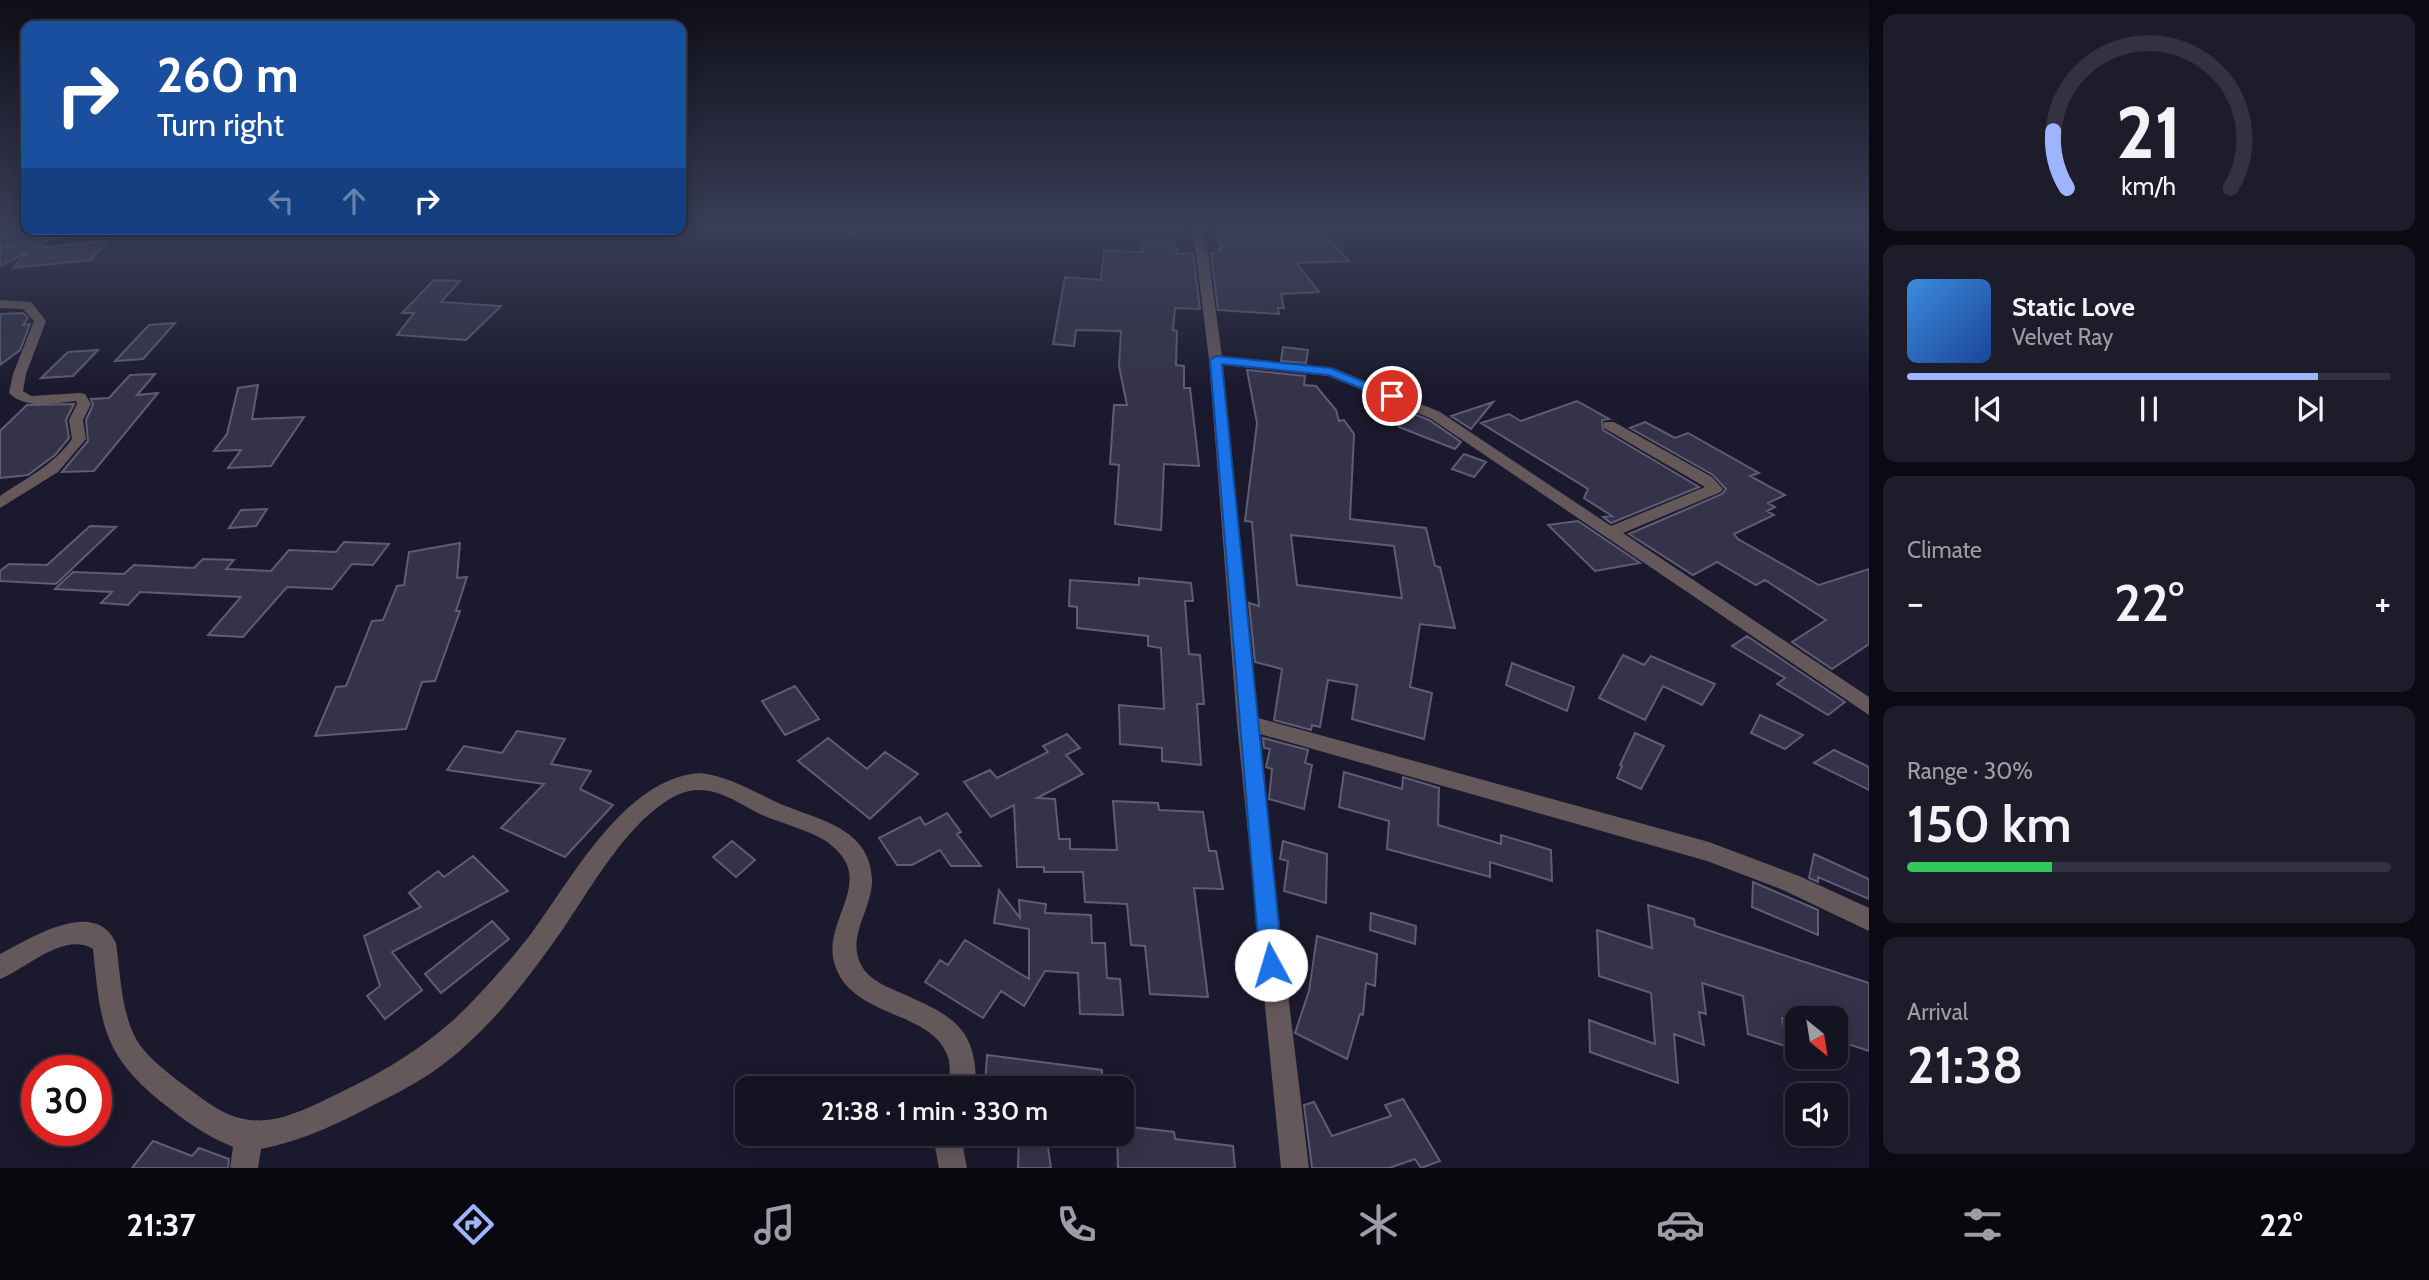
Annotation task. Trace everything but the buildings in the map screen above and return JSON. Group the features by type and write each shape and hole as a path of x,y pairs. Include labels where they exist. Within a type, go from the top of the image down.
{"street":[{"path":"1206,283 1216,360 1247,723 1295,1168"},
{"path":"0,304 27,305 40,321 30,351 16,374 16,393 27,400 80,397 84,404 76,420 79,439 64,461 46,477 0,503"},
{"path":"1216,360 1313,369 1349,377 1456,428 1869,707"},
{"path":"1609,425 1707,480 1715,489 1609,533"},
{"path":"1247,723 1709,852 1791,883 1869,920"},
{"path":"0,967 59,935 88,933 104,943 113,1009 131,1056 209,1122 249,1136 310,1122 426,1060 481,1010 526,960 635,816 656,795 695,780 724,785 770,809 841,837 859,868 860,887 845,930 846,956 856,982 873,994 930,1018 947,1031 961,1050 965,1076"},
{"path":"244,1168 249,1136"},
{"path":"949,1146 953,1168"}],"route":[{"path":"1271,965 1216,360 1331,372 1392,396"}]}
